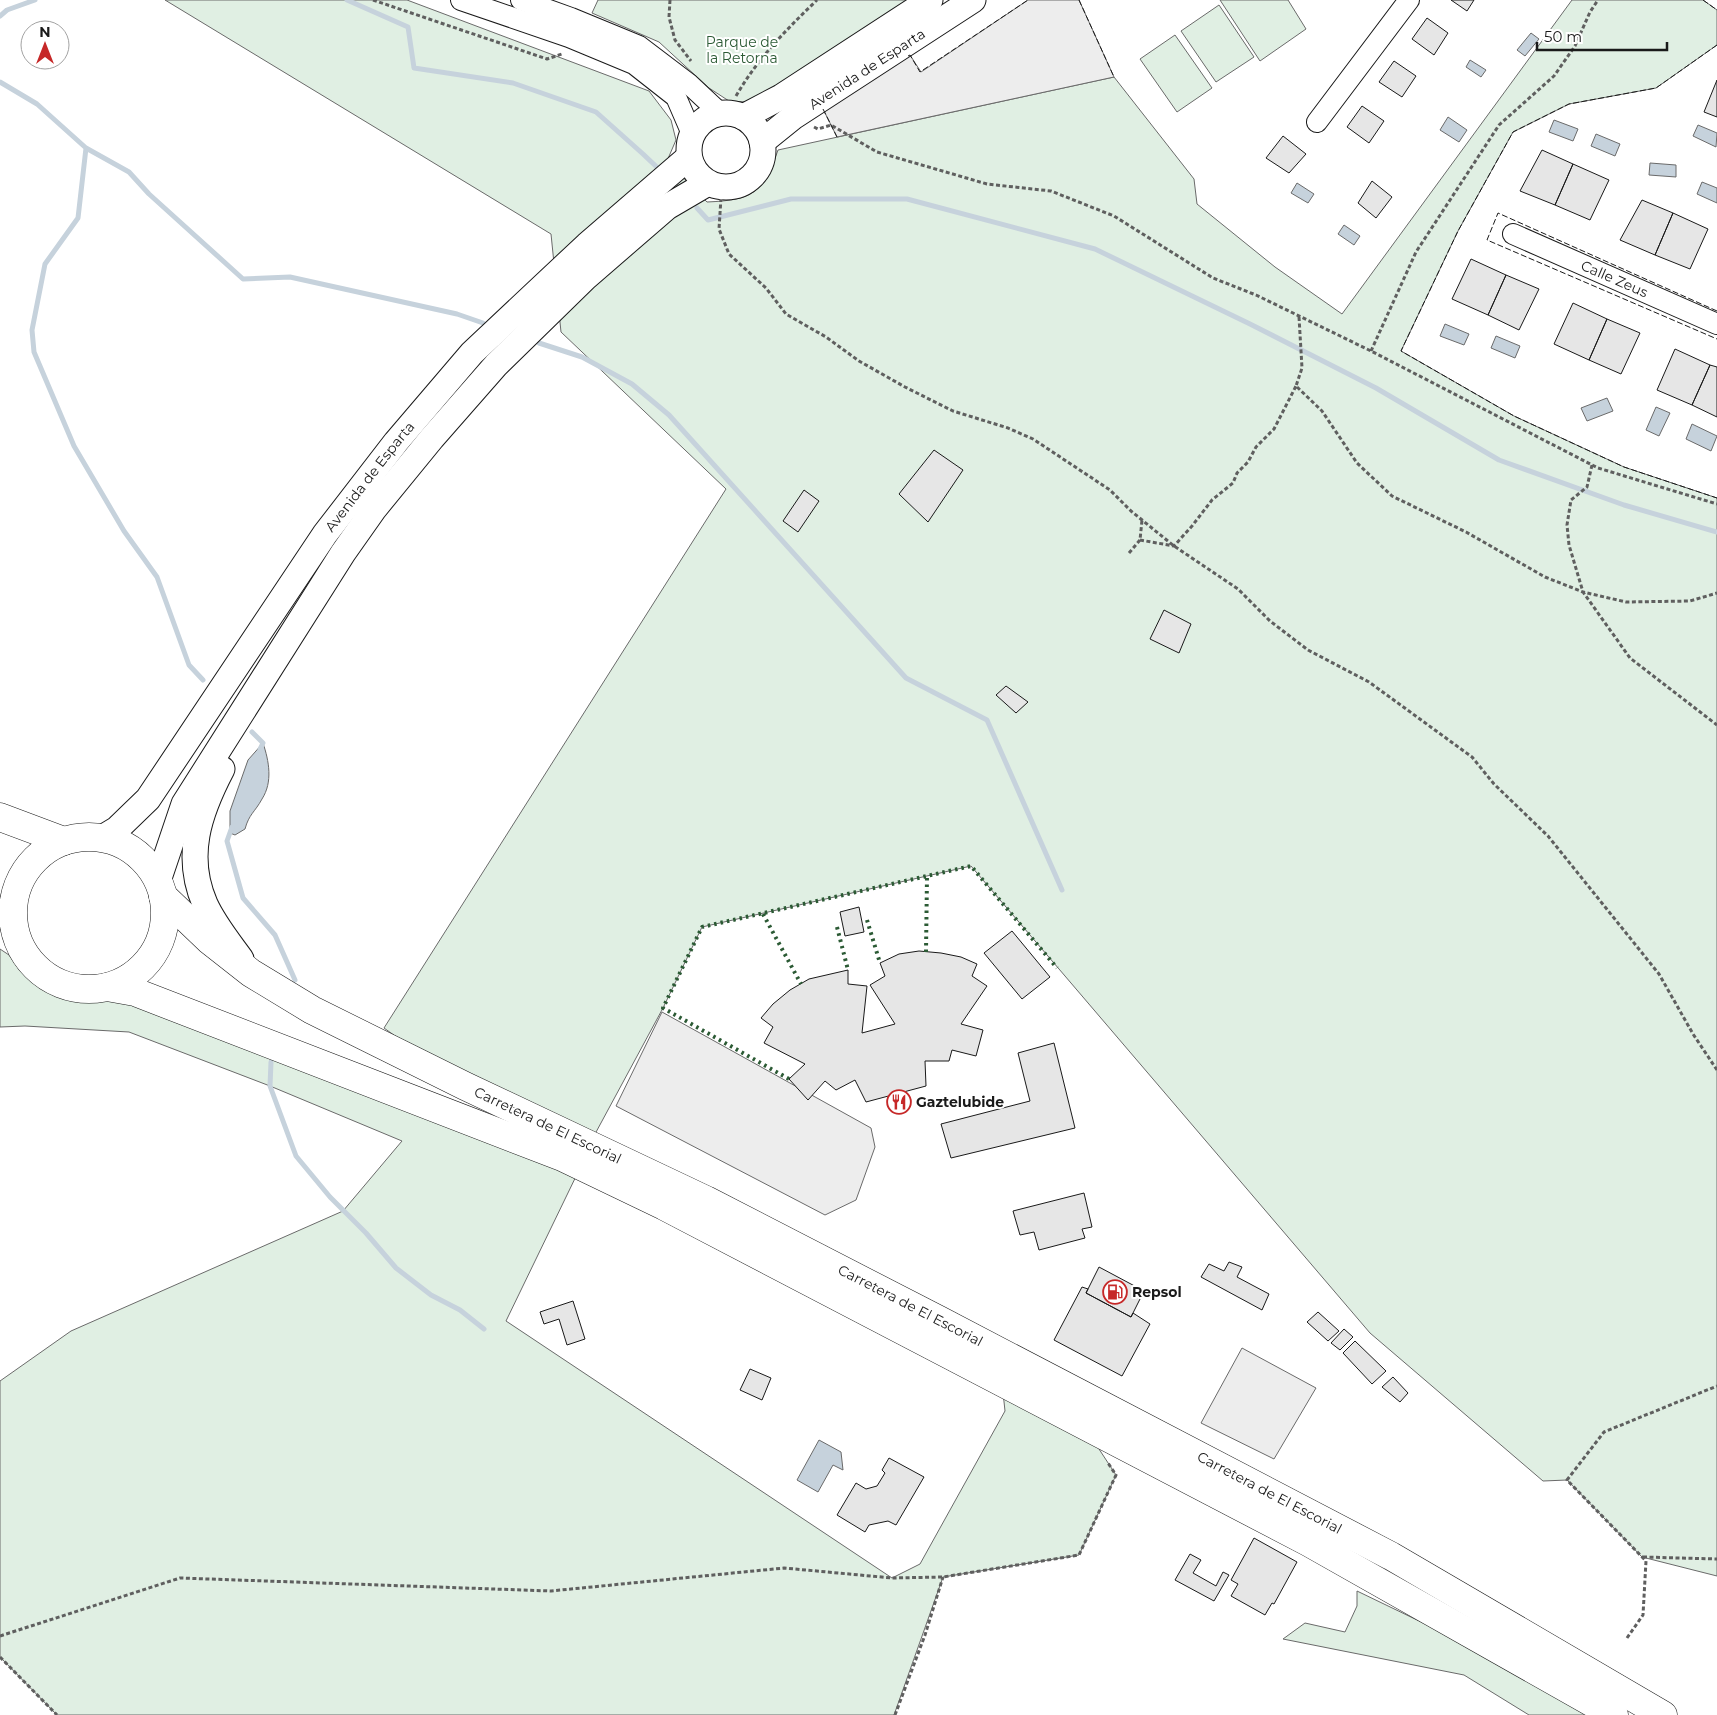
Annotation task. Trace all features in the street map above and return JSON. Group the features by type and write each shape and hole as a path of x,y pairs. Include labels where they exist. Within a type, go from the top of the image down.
{"highway":[{"path":"0,817 64,841"},
{"path":"83,837 102,838 125,846 144,860 161,888 165,919 160,942 147,962 129,978 107,987 92,989 60,983 40,972 10,938 14,898 20,880 31,863 46,850 64,841 83,837"},
{"name":"Carretera de El Escorial","path":"161,888 209,940 251,973 312,1010 465,1086 706,1200 1392,1556 1663,1715"},
{"name":"Carretera de El Escorial","path":"107,987 135,992 562,1157 664,1206 1308,1542 1614,1715"}],"main road":[{"name":"Avenida de Esparta","path":"730,114 781,97 930,0"},
{"name":"Avenida de Esparta","path":"762,142 794,117 973,0"},
{"path":"730,114 755,128 762,142 763,152 757,171 741,184 732,187 715,185 695,172 690,146 699,124 708,117 730,114"},
{"name":"Avenida de Esparta","path":"102,838 117,829 148,799 325,534 396,442 472,353 690,146"},
{"name":"Avenida de Esparta","path":"161,888 184,804 343,553 374,509 496,364 585,278 667,207 715,185"},
{"path":"251,973 218,928 205,904 198,879 195,858 196,836 211,789 285,644"}],"street":[{"path":"461,0 588,45 634,64 676,97 690,146"},
{"path":"521,0 639,46 695,90 730,114"},
{"path":"1317,122 1409,0"},
{"name":"Calle Zeus","path":"1512,234 1717,324"}],"path":[{"path":"373,0 547,59 588,45"},
{"path":"670,0 669,17 675,40 695,67 695,90"},
{"path":"730,114 747,76 776,40 817,0"},
{"path":"1371,351 1416,252 1499,125 1554,76 1576,46 1590,12 1598,0"},
{"path":"794,117 818,129 831,125 877,152 987,184 1051,191 1114,216 1213,278 1256,295 1371,351 1592,465 1717,504"},
{"path":"715,185 719,229 729,254 766,288 786,314 826,337 859,361 921,395 952,410 1008,428 1033,439 1110,490 1174,546 1238,589 1270,621 1308,650 1369,682 1472,757 1494,784 1548,836 1659,974 1693,1034 1717,1070"},
{"path":"1174,546 1212,500 1233,484 1237,473 1248,462 1256,447 1274,429 1296,386 1302,368 1298,316"},
{"path":"1296,386 1322,411 1357,464 1392,496 1466,532 1545,577 1583,592 1626,602 1690,601 1717,593"},
{"path":"1592,465 1587,487 1571,500 1567,525 1569,545 1583,592 1630,658 1717,725"},
{"path":"1129,553 1140,540 1142,519"},
{"path":"1140,540 1174,546"},
{"path":"1627,1638 1643,1615 1646,1561 1567,1480 1604,1432 1717,1386"},
{"path":"0,1636 180,1578 551,1591 784,1568 892,1578 943,1577 1079,1555 1116,1475 1106,1460"},
{"path":"1642,1557 1717,1560"},
{"path":"895,1715 925,1635 943,1577"},
{"path":"0,1657 57,1715"}],"green space":[{"path":"165,0 407,0 649,91 671,120 676,140 667,161 707,202 735,199 754,192 767,176 778,150 1114,77 1194,179 1197,204 1275,267 1342,314 1572,0 1703,0 1717,10 1717,45 1656,88 1569,104 1513,132 1458,231 1401,351 1514,416 1624,467 1717,498 1717,1576 1642,1557 1567,1480 1543,1481 1370,1333 971,866 702,927 663,1008 595,1134 465,1086 384,1028 726,489 561,332 551,234"},
{"name":"Parque de la Retorna","path":"598,0 911,0 771,93 747,102 729,101 709,88 659,42 592,13"},
{"path":"1220,0 1288,0 1306,29 1260,61"},
{"path":"1219,5 1254,57 1216,82 1181,31"},
{"path":"1175,35 1212,88 1177,112 1140,59"},
{"path":"0,949 9,955 20,971 40,972 60,983 92,989 107,987 581,1166 506,1321 892,1578 920,1564 1005,1411 1002,1383 1097,1446 1116,1475 1079,1555 943,1577 894,1715 57,1715 0,1657 0,1381 71,1331 343,1211 402,1141 270,1086 129,1032 25,1026 0,1027"},
{"path":"1357,1591 1614,1715 1529,1715 1464,1675 1283,1639 1305,1623 1345,1632 1357,1606"}],"shaded area":[{"path":"1028,0 1079,0 1114,77 837,137 823,109 910,55 921,72"},
{"path":"1531,33 1539,39 1525,56 1517,50"},
{"path":"1470,60 1486,70 1481,77 1466,67"},
{"path":"1448,117 1467,130 1459,142 1440,130"},
{"path":"1554,120 1578,129 1573,141 1549,132"},
{"path":"1698,125 1717,133 1716,147 1693,136"},
{"path":"1596,134 1620,144 1615,156 1591,146"},
{"path":"1650,163 1676,165 1676,177 1649,175"},
{"path":"1702,182 1717,188 1717,203 1697,194"},
{"path":"1297,183 1314,194 1308,203 1291,193"},
{"path":"1344,225 1360,236 1354,245 1338,234"},
{"path":"1445,324 1469,334 1464,345 1440,336"},
{"path":"1496,336 1520,346 1515,358 1491,348"},
{"path":"1607,398 1613,411 1587,421 1581,408"},
{"path":"1656,407 1670,413 1659,436 1646,430"},
{"path":"1692,424 1717,436 1711,451 1686,439"},
{"path":"263,743 269,771 268,786 248,820 245,829 235,835 230,833 230,811 248,760"},
{"path":"662,1012 871,1128 875,1147 856,1200 825,1215 616,1106"},
{"path":"1242,1348 1316,1388 1274,1459 1201,1423"},
{"path":"819,1440 841,1452 843,1470 833,1465 818,1492 797,1480"}],"building":[{"path":"1451,0 1474,0 1467,11"},
{"path":"1427,18 1448,33 1434,55 1412,39"},
{"path":"1394,61 1416,76 1402,97 1379,82"},
{"path":"1717,80 1717,117 1704,112"},
{"path":"1362,106 1384,121 1369,143 1347,127"},
{"path":"1283,136 1306,154 1289,173 1266,158"},
{"path":"1542,150 1573,164 1555,205 1520,191"},
{"path":"1573,164 1609,180 1590,220 1555,205"},
{"path":"1372,181 1392,197 1376,218 1358,203"},
{"path":"1642,200 1673,213 1655,255 1620,240"},
{"path":"1673,213 1708,229 1690,269 1655,255"},
{"path":"1471,259 1506,275 1488,315 1452,299"},
{"path":"1506,275 1539,289 1519,330 1488,315"},
{"path":"1573,303 1607,319 1589,360 1554,344"},
{"path":"1607,319 1640,333 1621,374 1589,360"},
{"path":"1675,349 1710,365 1692,405 1657,390"},
{"path":"1710,365 1717,367 1717,417 1692,405"},
{"path":"934,450 963,470 928,522 899,494"},
{"path":"804,490 819,501 798,532 783,521"},
{"path":"1164,610 1191,624 1179,653 1150,639"},
{"path":"1006,686 1028,702 1016,713 996,695"},
{"path":"859,907 864,932 845,936 840,912"},
{"path":"1012,931 1050,977 1022,999 984,953"},
{"path":"919,951 961,957 977,964 972,976 987,986 961,1024 983,1030 976,1056 952,1050 949,1061 925,1061 926,1086 866,1102 855,1080 836,1090 825,1081 808,1100 789,1079 805,1064 764,1043 773,1027 761,1018 773,1004 790,990 809,979 848,970 848,984 867,986 862,1033 895,1024 870,985 885,976 880,963 899,954"},
{"path":"1054,1043 1075,1128 951,1158 941,1124 1030,1101 1018,1053"},
{"path":"1084,1193 1092,1227 1082,1229 1085,1238 1039,1250 1034,1232 1020,1235 1013,1211"},
{"path":"1229,1262 1242,1267 1237,1277 1269,1294 1262,1310 1201,1277 1209,1264 1224,1271"},
{"name":"Repsol","path":"1099,1267 1144,1291 1131,1317 1086,1293"},
{"path":"1082,1287 1088,1289 1086,1293 1131,1317 1133,1313 1150,1324 1122,1376 1054,1340"},
{"path":"573,1301 585,1339 567,1345 559,1319 544,1324 540,1312"},
{"path":"1318,1312 1339,1331 1328,1341 1307,1322"},
{"path":"1344,1329 1353,1337 1340,1350 1331,1343"},
{"path":"1355,1341 1386,1371 1372,1384 1343,1353"},
{"path":"750,1369 771,1378 762,1400 740,1390"},
{"path":"1393,1377 1408,1393 1400,1402 1382,1387"},
{"path":"889,1458 924,1477 896,1525 888,1521 869,1525 865,1532 837,1515 856,1483 866,1489 877,1486 885,1473 882,1470"},
{"path":"1254,1538 1297,1562 1274,1604 1272,1603 1265,1615 1231,1596 1238,1584 1231,1580"},
{"path":"1190,1554 1201,1560 1193,1573 1216,1586 1223,1572 1229,1575 1214,1601 1175,1580"}],"waterway":[{"path":"0,16 7,10 35,0"},
{"path":"347,0 408,27 414,68 513,83 596,112 661,171"},
{"path":"0,82 37,104 86,148 78,218 45,264 32,330 34,352 74,446 124,531 157,577 189,665 203,680"},
{"path":"86,148 129,172 149,194 243,279 290,277 457,314 483,323"},
{"path":"697,208 708,220 791,199 907,199 1095,249 1376,388 1499,460 1624,505 1717,532"},
{"path":"539,343 582,357 632,384 669,415 906,678 987,720 1062,890"},
{"path":"252,732 263,743 260,749"},
{"path":"232,827 227,841 243,898 275,935 295,980"},
{"path":"271,1062 270,1086 296,1156 330,1197 366,1233 396,1268 431,1295 460,1310 484,1329"}],"hedge":[{"path":"789,1079 663,1008 702,927 971,866 1057,968"},
{"path":"926,952 927,876"},
{"path":"763,914 801,984"},
{"path":"867,920 880,963"},
{"path":"837,927 848,970"}],"fence":[{"path":"908,56 910,55 920,72 1028,0"},
{"path":"1079,0 1114,77"},
{"path":"1703,0 1717,10"},
{"path":"1717,45 1656,88 1569,104 1513,132 1458,231 1401,351 1514,416 1624,467 1717,498"},
{"path":"823,109 837,137"},
{"path":"1717,311 1498,213 1487,240 1717,339"}],"place":[{"name":"Gaztelubide","path":"899,1102"},
{"name":"Repsol","path":"1115,1292"}]}
